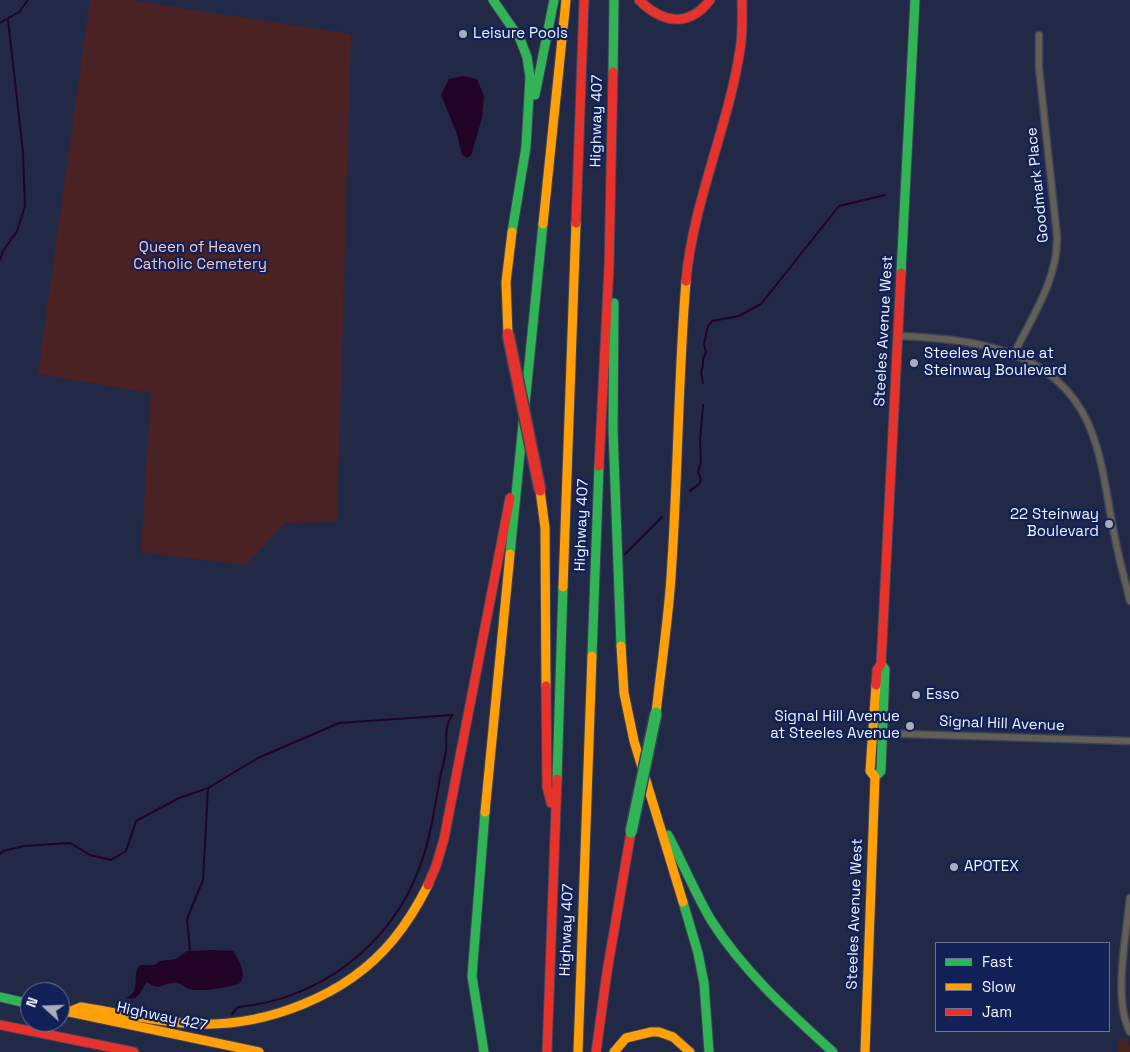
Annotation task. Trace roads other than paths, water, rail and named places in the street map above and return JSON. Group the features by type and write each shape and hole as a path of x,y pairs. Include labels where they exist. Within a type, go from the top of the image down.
{"main road":[{"path":"493,0 521,39 529,67 529,124"},
{"path":"554,0 529,124 523,176 509,251 505,290 508,334 540,490 545,528 547,787 554,816"},
{"path":"483,1046 472,976 474,946 500,651 566,0"},
{"name":"Highway 407","path":"547,1052 584,0"},
{"name":"Highway 407","path":"578,1052 602,389 609,267 614,0"},
{"path":"638,0 648,10 662,18 676,20 690,17 706,6 710,0"},
{"path":"596,1052 607,972 631,832 656,713 666,629 678,441 680,351 688,259 735,79 741,47 742,0"},
{"name":"Steeles Avenue West","path":"864,1052 875,777 881,771 878,733 885,669 881,664 915,0"},
{"path":"609,267 614,296 613,430 619,618 624,693 634,741 698,953 704,983 709,1052"},
{"path":"70,1010 82,1007 174,1021 209,1024 240,1021 284,1012 332,992 363,971 391,944 411,916 430,882 444,839 510,494 520,462"},
{"path":"655,812 687,876 719,933 760,983 833,1052"},
{"path":"0,997 20,1002"},
{"name":"Highway 427","path":"70,1012 259,1052"},
{"path":"0,1025 134,1052"},
{"path":"614,1052 626,1038 654,1031 666,1033 677,1039 690,1052"}],"street":[{"name":"Goodmark Place","path":"1014,354 1043,297 1051,279 1056,260 1056,236 1039,68 1039,35"},
{"path":"899,336 972,343 998,348 1031,362 1052,377 1072,398 1088,422 1094,439 1130,602"},
{"name":"Signal Hill Avenue","path":"878,733 1130,740"},
{"path":"1130,898 1121,995 1124,1019 1130,1032"}],"waterway":[{"path":"0,23 19,12 28,0"},
{"path":"0,260 3,251 17,231 25,206 23,152 8,20"},
{"path":"703,383 701,372 706,352 704,344 708,326 712,321 739,316 761,304 839,206 885,195"},
{"path":"690,491 700,483 701,479 698,472 701,462 700,441 703,405"},
{"path":"625,554 662,517"},
{"path":"0,854 3,851 24,846 70,843 90,855 111,860 126,851 136,821 179,798 208,788 258,758 339,723 453,715"},
{"path":"232,1014 238,1007 269,1002 298,993 325,979 350,963 372,943 391,920 408,894 424,855 446,754 447,727 453,715"},
{"path":"190,951 187,919 203,880 208,788"}],"place":[{"name":"Leisure Pools","path":"463,34"},
{"name":"Steeles Avenue at Steinway Boulevard","path":"914,363"},
{"name":"22 Steinway Boulevard","path":"1109,524"},
{"name":"Esso","path":"916,695"},
{"name":"Signal Hill Avenue at Steeles Avenue","path":"910,726"},
{"name":"APOTEX","path":"954,867"}],"park label":[{"name":"Queen of Heaven Catholic Cemetery","path":"200,256"}]}
